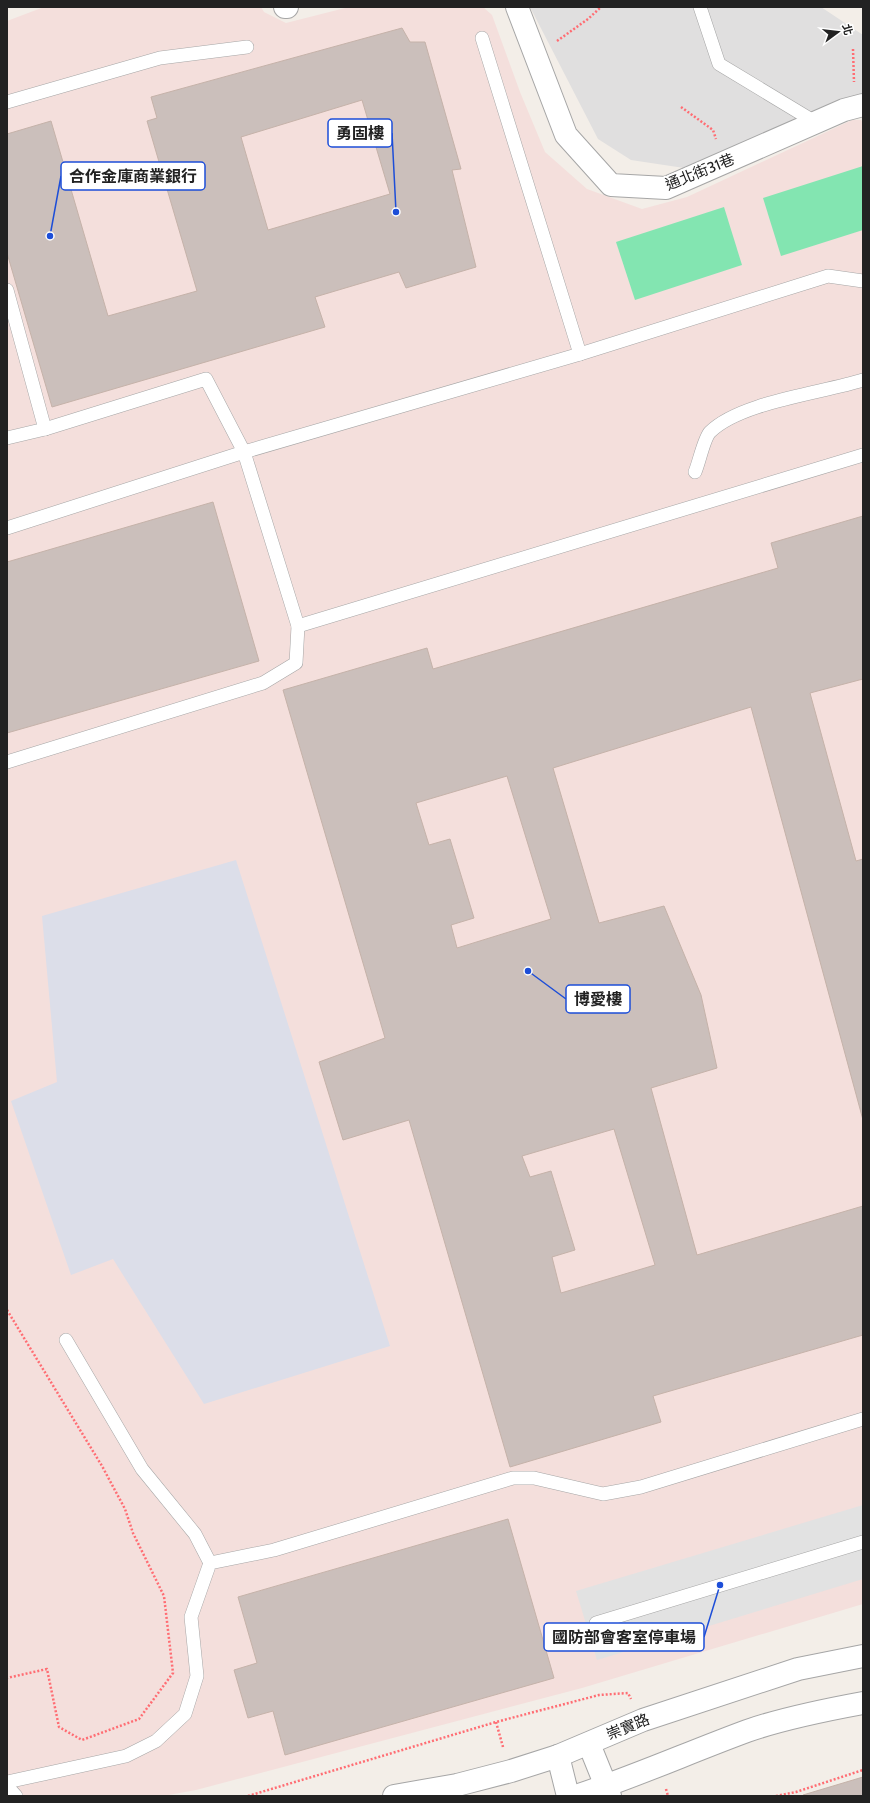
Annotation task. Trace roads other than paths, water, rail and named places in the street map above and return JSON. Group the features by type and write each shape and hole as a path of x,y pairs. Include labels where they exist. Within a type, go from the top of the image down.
{"street":[{"name":"通北街31巷","path":"517,7 566,135 611,185 666,188 815,122 844,110 862,106"},
{"name":"崇實路","path":"394,1796 457,1785 558,1756 643,1720 798,1669 863,1656"},
{"path":"576,1796 608,1791 748,1731 836,1708 863,1703"},
{"path":"589,1744 608,1791"},
{"path":"558,1756 568,1796"}],"lane":[{"path":"700,7 719,64 815,122"},
{"path":"482,38 580,354"},
{"path":"7,102 160,58 247,47"},
{"path":"7,528 244,452 580,354 828,276 863,281"},
{"path":"7,290 45,429"},
{"path":"7,438 45,429 206,379 244,452 298,626 296,663 263,683 7,762"},
{"path":"695,472 709,433 727,419 779,400 863,380"},
{"path":"298,626 863,455"},
{"path":"7,1782 126,1756 156,1741 185,1714 196,1676 191,1617 210,1563 195,1534 142,1469 66,1340"},
{"path":"210,1563 274,1550 513,1478 534,1478 603,1494 641,1487 863,1419"},
{"path":"596,1623 863,1542"},
{"path":"7,1786 16,1796"}],"place":[{"name":"勇固樓","path":"396,212"},
{"name":"合作金庫商業銀行","path":"50,236"},
{"name":"博愛樓","path":"528,971"},
{"name":"國防部會客室停車場","path":"720,1585"}]}
